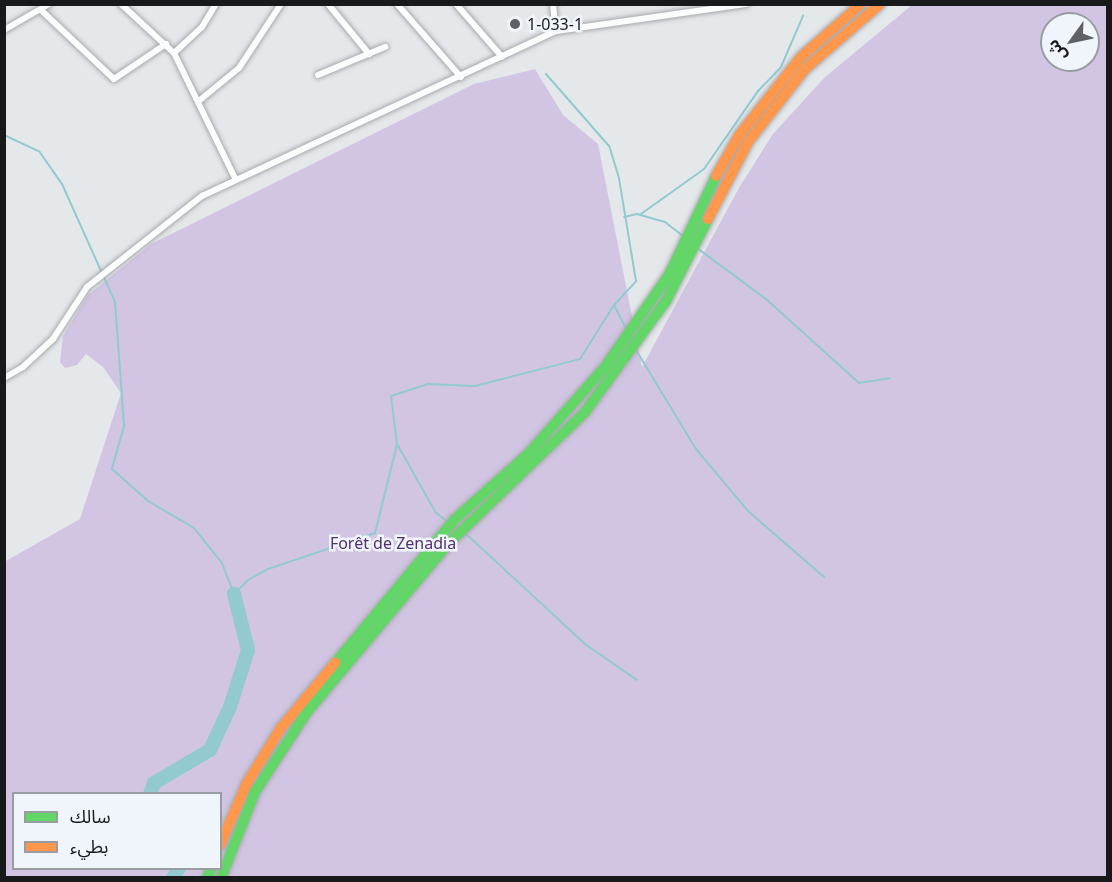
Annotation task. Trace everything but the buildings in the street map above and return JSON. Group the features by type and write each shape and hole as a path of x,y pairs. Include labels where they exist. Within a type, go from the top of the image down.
{"highway":[{"path":"220,878 255,792 307,712 447,545 585,412 666,301 714,203 753,134 786,91 828,46 880,4"},
{"path":"222,840 247,783 281,728 454,520 528,454 605,367 665,282 713,181 740,134 801,57 856,6"}],"street":[{"path":"4,30 42,11 49,4"},
{"path":"122,4 174,53 200,100 236,180"},
{"path":"128,11 134,4"},
{"path":"174,53 202,27 216,4"},
{"path":"200,100 238,68 281,4"},
{"path":"328,4 369,54"},
{"path":"397,4 461,77"},
{"path":"553,4 556,31"},
{"path":"4,378 23,367 53,339 87,286 133,246 201,196 556,31 746,4"},
{"path":"459,6 502,57"},
{"path":"42,11 114,79 166,44"},
{"path":"318,75 385,46"}],"green space":[{"name":"Forêt de Zenadia","path":"912,5 1107,5 1107,877 5,877 4,562 80,519 121,393 103,367 86,354 77,365 65,368 60,362 63,336 88,295 151,244 474,84 535,69 563,115 598,144 642,367 740,186 773,134 824,78"}],"waterway":[{"path":"641,214 704,169 758,91 781,67 803,16"},
{"path":"4,135 39,151 62,184 115,302 124,426 112,469 148,501 194,528 222,563 234,594 248,580 268,569 375,533 397,444 391,396 427,384 475,386 580,359 614,305 636,281 619,178 609,146 546,74"},
{"path":"624,217 637,214 665,222 683,236"},
{"path":"697,248 766,299 859,383 890,378"},
{"path":"614,305 626,329"},
{"path":"636,350 696,449 748,511 824,577"},
{"path":"397,444 436,513 447,521"},
{"path":"464,532 585,644 637,680"},
{"path":"151,792 154,783 210,750 230,707 248,650 234,594"},
{"path":"173,878 178,870"}],"traffic: fast":[{"path":"335,663 454,520 528,454 605,367 670,273 716,176"},
{"path":"221,878 255,792 307,712 447,545 585,412 666,301 708,219"},
{"path":"207,878 210,870"}],"traffic: slow":[{"path":"716,176 740,134 801,57 861,4"},
{"path":"708,219 748,142 805,69 880,4"},
{"path":"222,840 247,783 281,728 335,663"}],"place":[{"name":"1-033-1","path":"515,24"}]}
